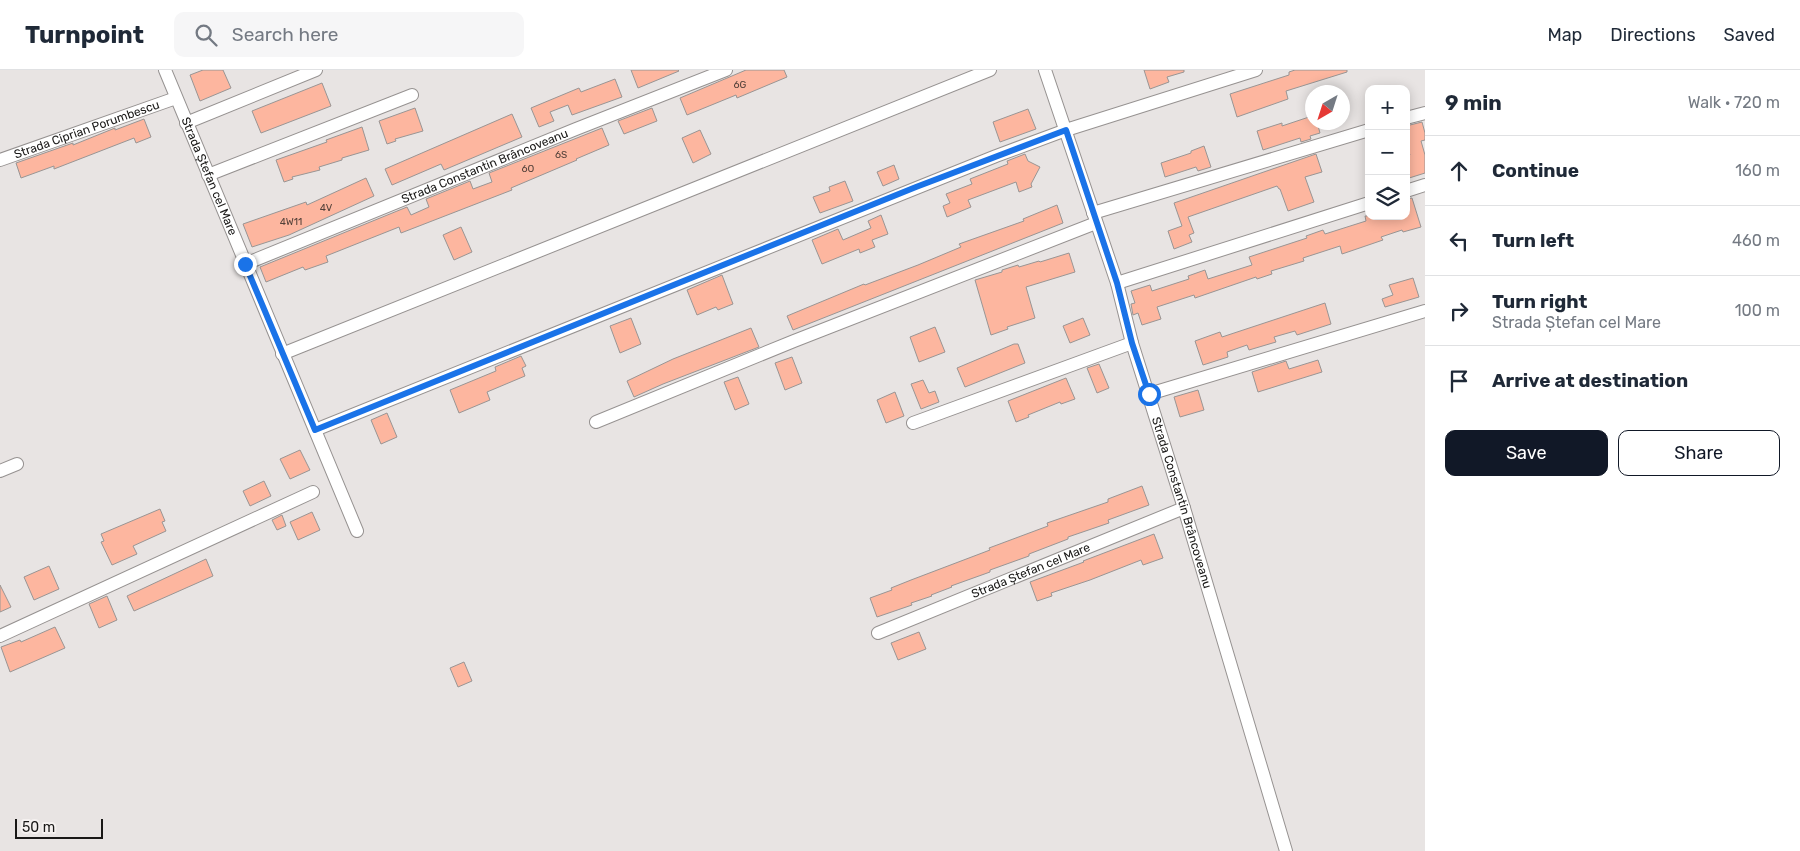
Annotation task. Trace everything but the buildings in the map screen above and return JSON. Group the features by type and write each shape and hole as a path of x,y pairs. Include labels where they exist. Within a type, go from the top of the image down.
{"street":[{"name":"Strada Ștefan cel Mare","path":"165,70 357,531"},
{"path":"186,123 316,70"},
{"name":"Strada Constantin Brâncoveanu","path":"245,264 726,70"},
{"path":"282,354 990,70"},
{"name":"Strada Constantin Brâncoveanu","path":"1045,70 1117,283 1132,343 1184,508 1286,851"},
{"path":"315,430 916,187 1066,130 1256,70"},
{"path":"208,175 412,95"},
{"name":"Strada Ciprian Porumbescu","path":"0,160 176,98"},
{"path":"1410,117 1425,113"},
{"path":"596,422 1095,218 1365,131"},
{"path":"1410,190 1425,185"},
{"path":"1117,283 1365,204"},
{"path":"1149,394 1425,311"},
{"path":"914,424 1132,343"},
{"path":"0,471 17,464"},
{"path":"0,636 313,492"},
{"name":"Strada Ștefan cel Mare","path":"878,633 1184,508"}],"route":[{"path":"245,264 315,430 916,187 1066,130 1117,283 1132,343 1149,394"}]}
